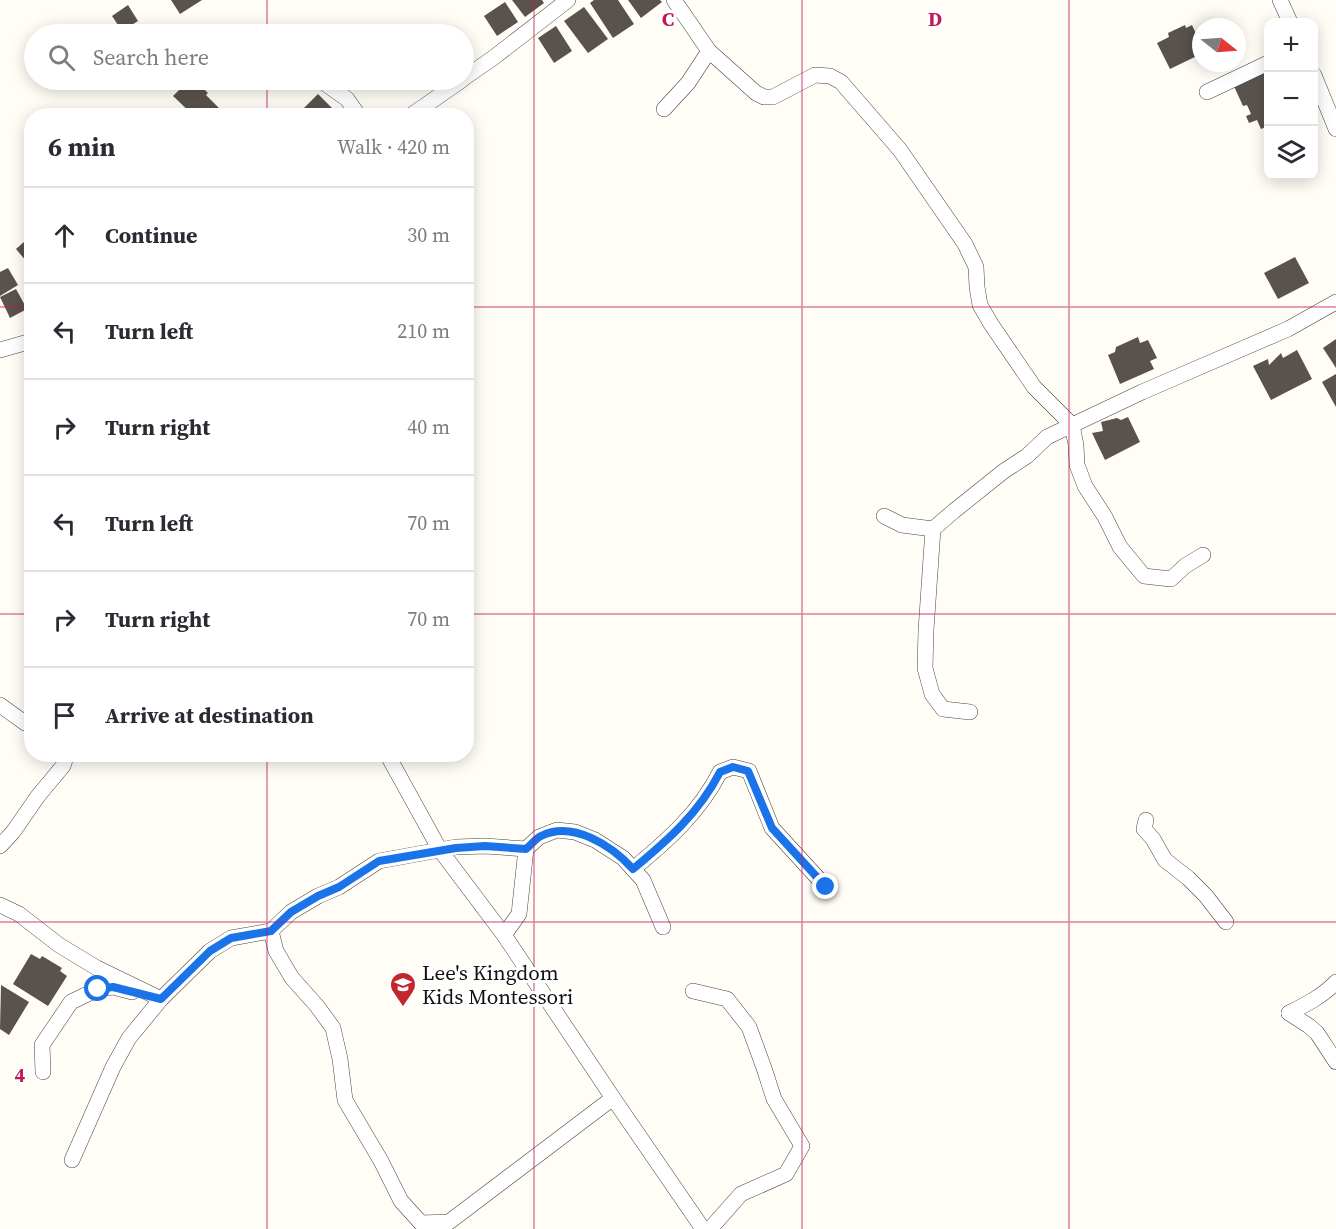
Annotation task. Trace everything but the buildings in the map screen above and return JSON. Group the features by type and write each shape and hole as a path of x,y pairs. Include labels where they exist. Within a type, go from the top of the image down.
{"street":[{"path":"474,72 568,0"},
{"path":"674,0 709,51 764,98 773,97 815,75 830,76 841,82 900,150 965,244 976,267 980,305 1034,387 1072,425 1077,465 1085,486 1105,517 1120,547 1144,576 1171,579 1185,566 1203,555"},
{"path":"1280,0 1288,18"},
{"path":"664,109 688,83 709,51"},
{"path":"1207,92 1264,65"},
{"path":"1318,84 1334,120"},
{"path":"334,90 347,99 353,108"},
{"path":"421,108 447,90"},
{"path":"970,712 944,710 932,694 925,668 933,529 1004,471 1027,456 1047,437 1142,392 1288,329 1336,302"},
{"path":"0,350 24,343"},
{"path":"884,516 902,525 933,529"},
{"path":"0,705 24,722"},
{"path":"1,843 13,832 64,762"},
{"path":"391,762 440,850 504,935 703,1229"},
{"path":"633,869 680,828 711,790 720,772 733,767 748,771 772,828 826,887"},
{"path":"1146,820 1144,829 1153,839 1165,860 1206,896 1226,922"},
{"path":"504,935 519,914 526,849 539,837 557,830 575,832 595,840 623,858 643,880 663,927"},
{"path":"72,1160 108,1078 129,1038 161,999 210,951 231,938 271,931 291,912 339,887 379,861 456,848 485,846 526,849"},
{"path":"0,904 19,914 59,945 97,968 161,999"},
{"path":"271,931 276,951 292,978 317,1005 333,1028 340,1059 345,1100 381,1161 401,1201 421,1223 449,1222 613,1098"},
{"path":"1336,982 1314,1000 1288,1013 1317,1034 1336,1062"},
{"path":"43,1072 42,1045 71,1002 98,989 113,987 161,999"},
{"path":"693,991 727,999 749,1027 774,1099 802,1146 786,1174 741,1194 710,1229"}],"place":[{"name":"Lee's Kingdom Kids Montessori","path":"403,1008"}],"route":[{"path":"98,989 113,987 161,999 210,951 231,938 271,931 291,912 339,887 379,861 456,848 485,846 526,849 539,837 557,830 575,832 595,840 623,858 633,869 680,828 711,790 720,772 733,767 748,771 772,828 826,887"}]}
